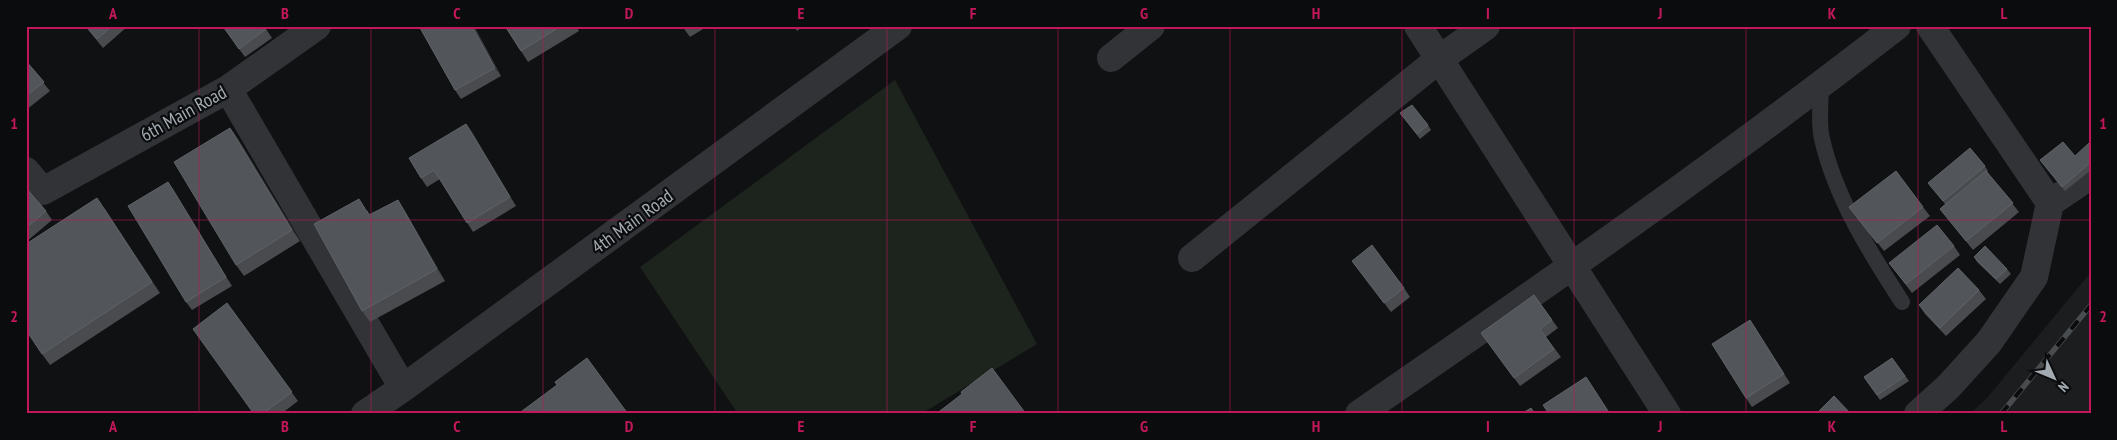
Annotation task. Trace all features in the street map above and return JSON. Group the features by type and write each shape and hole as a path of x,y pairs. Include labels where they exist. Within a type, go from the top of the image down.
{"street":[{"name":"6th Main Road","path":"35,181 228,88 317,26"},
{"name":"4th Main Road","path":"365,414 898,26"},
{"path":"1112,58 1151,26"},
{"path":"1418,26 1438,60 1667,414"},
{"path":"1192,258 1438,60 1486,26"},
{"path":"1359,414 1573,267 1821,85 1896,26"},
{"path":"1930,26 2050,203"},
{"path":"228,88 403,388"},
{"path":"1918,414 1948,387 1989,342 2034,277 2050,203 2091,175"}],"lane":[{"path":"1821,85 1822,138 1841,198 1871,255 1902,302"}],"shaded area":[{"path":"895,80 1037,344 921,414 738,414 640,267"},
{"path":"2091,272 2091,414 1970,414 1987,398"}],"building":[{"path":"86,26 112,26 97,39"},
{"path":"223,26 264,26 266,29 239,49"},
{"path":"419,26 472,26 495,68 455,90"},
{"path":"505,26 561,26 521,51"},
{"path":"26,61 44,82 26,96"},
{"path":"1412,105 1428,125 1417,134 1400,113"},
{"path":"466,124 510,197 467,223 434,170 421,178 409,158"},
{"path":"230,128 292,230 236,265 174,162"},
{"path":"2063,142 2075,156 2089,143 2091,146 2091,162 2062,187 2040,160"},
{"path":"1970,148 1985,166 1943,201 1928,183"},
{"path":"1896,171 1923,207 1877,243 1849,207"},
{"path":"1986,171 2013,203 1966,241 1940,209"},
{"path":"168,182 226,277 186,302 128,206"},
{"path":"26,188 46,211 26,228"},
{"path":"97,198 152,282 42,354 26,330 26,244"},
{"path":"359,199 369,215 398,200 437,269 362,311 314,224"},
{"path":"1937,225 1954,246 1906,284 1889,263"},
{"path":"1372,245 1404,288 1384,303 1352,261"},
{"path":"1985,246 2007,269 1996,279 1974,257"},
{"path":"1958,268 1979,290 1940,328 1919,305"},
{"path":"1534,295 1552,320 1540,329 1554,349 1514,378 1481,333"},
{"path":"227,303 292,392 262,414 254,414 193,329"},
{"path":"1750,320 1784,374 1746,398 1712,344"},
{"path":"587,358 628,414 518,414 557,385 555,382"},
{"path":"1892,358 1905,376 1877,395 1864,377"},
{"path":"992,368 1026,414 936,414 962,394 961,392"},
{"path":"1586,377 1610,414 1549,414 1543,405"},
{"path":"1834,396 1851,414 1816,414"},
{"path":"1531,408 1535,414 1521,414"}],"railway":[{"path":"2001,414 2091,305"}]}
